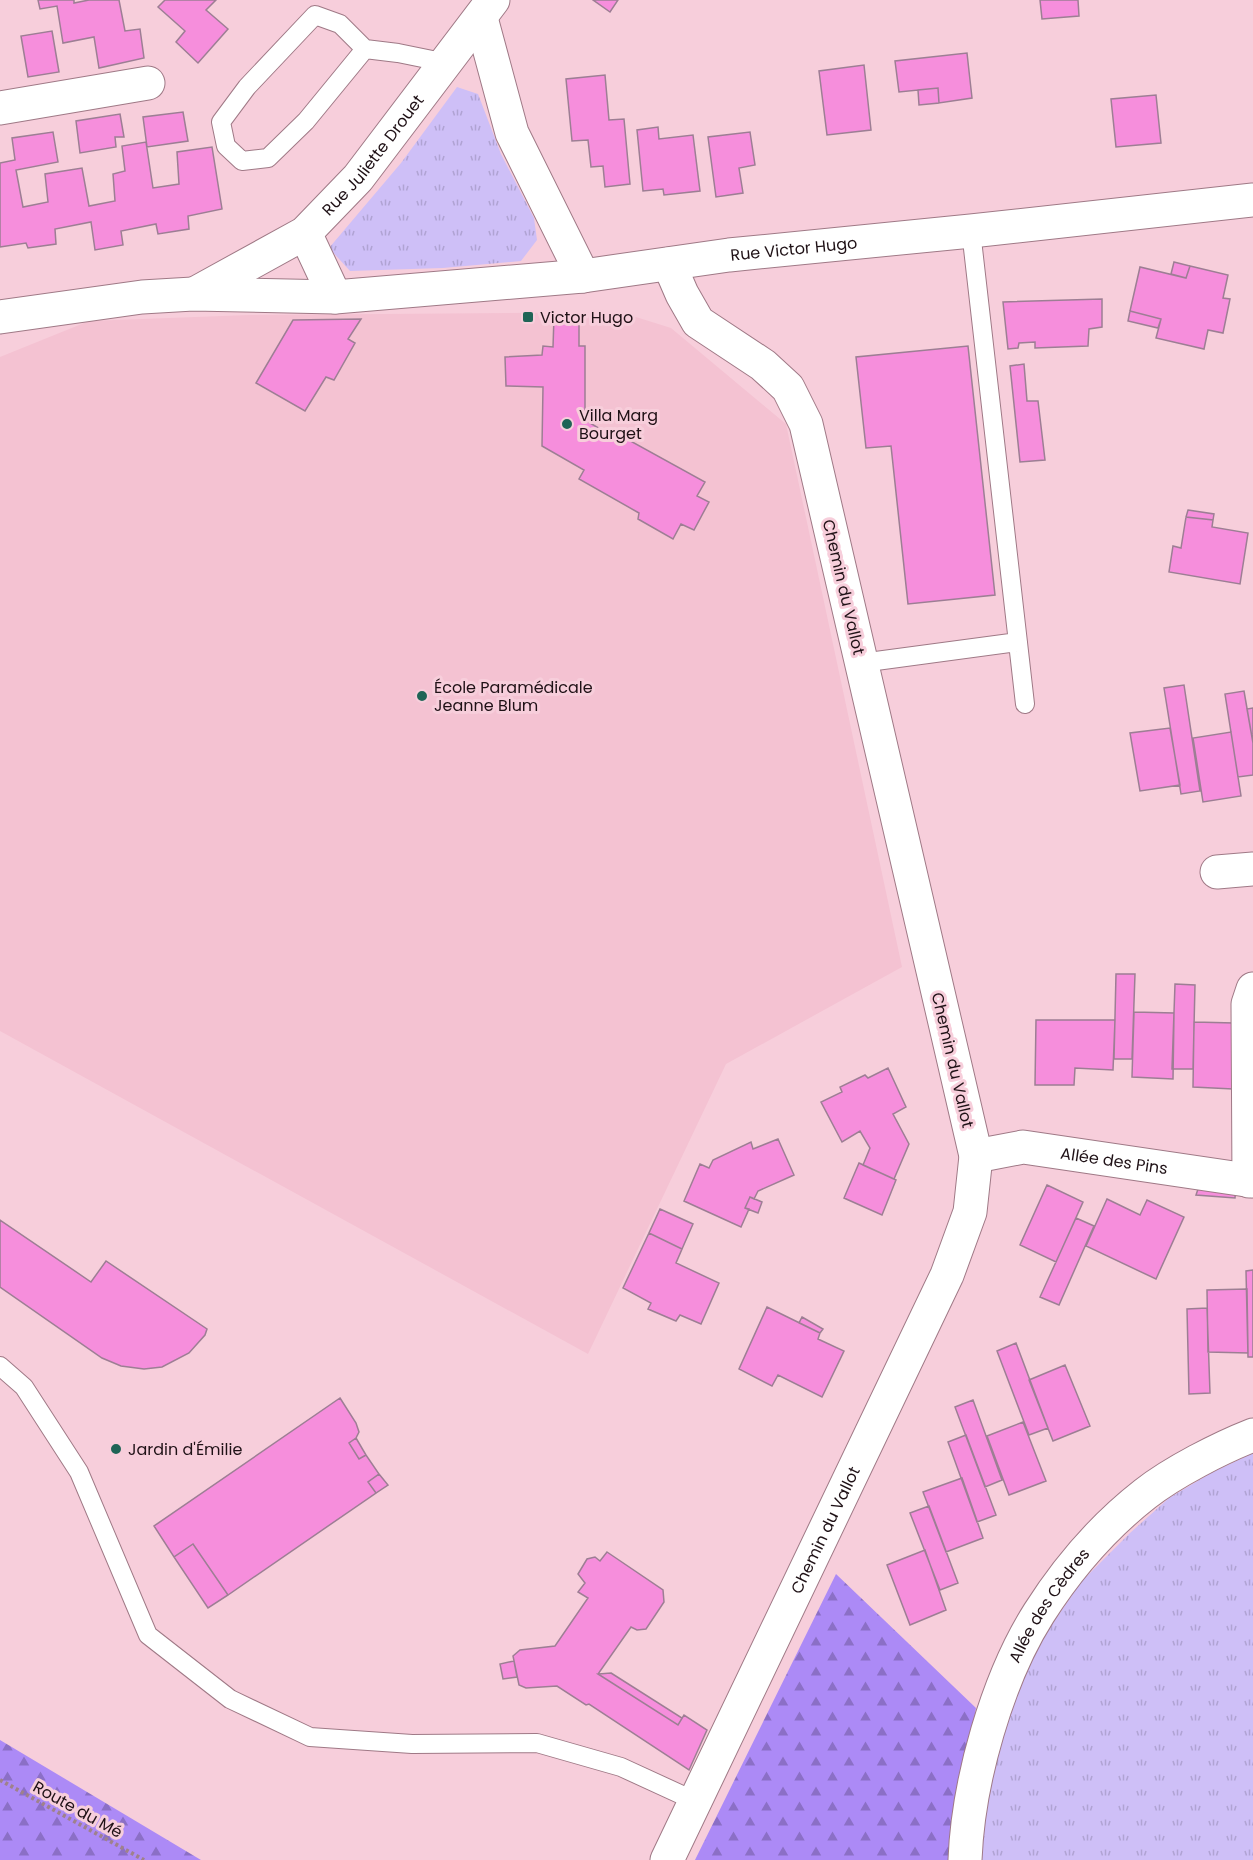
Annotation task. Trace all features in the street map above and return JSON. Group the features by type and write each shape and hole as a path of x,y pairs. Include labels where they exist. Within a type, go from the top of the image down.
{"street":[{"name":"Rue Juliette Drouet","path":"194,294 305,233 358,178 447,63 479,6"},
{"name":"Rue Juliette Drouet","path":"479,6 512,132 583,276"},
{"path":"0,108 148,83"},
{"name":"Rue Victor Hugo","path":"0,317 142,297 194,294 335,297 583,276 729,255 1253,200"},
{"path":"305,233 335,297"},
{"name":"Chemin du Vallot","path":"666,1860 947,1275 970,1212 976,1156 806,424 788,388 763,365 698,322 669,264"},
{"path":"1217,872 1253,869"},
{"path":"1251,1181 1248,1004 1253,989"},
{"name":"Allée des Pins","path":"976,1156 1023,1147 1251,1181"},
{"name":"Allée des Cèdres","path":"964,1860 978,1770 991,1722 1013,1662 1039,1613 1103,1532 1146,1493 1202,1459 1253,1435"}],"lane":[{"path":"365,49 306,121 268,158 242,161 226,146 221,122 247,87 315,15 340,24 365,49 447,63"},
{"path":"971,231 1025,704"},
{"path":"861,663 1018,642"},
{"path":"0,1366 24,1387 79,1472 148,1635 230,1700 310,1737 412,1744 537,1743 621,1767 695,1801"}],"path":[{"name":"Route du Mé","path":"0,1780 144,1860"}],"shaded area":[{"name":"École Paramédicale Jeanne Blum","path":"620,312 671,328 786,424 902,967 726,1064 588,1354 0,1031 0,357 89,321 249,315"}],"green space":[{"path":"457,87 478,94 501,154 534,218 537,240 521,261 443,268 350,271 329,248 401,163"},
{"path":"1253,1453 1253,1860 978,1860 989,1773 1012,1697 1040,1642 1081,1582 1169,1498 1211,1473"},
{"path":"836,1574 976,1708 950,1860 695,1860"},
{"path":"0,1740 201,1860 0,1860"}],"building":[{"path":"38,0 74,0 74,3 89,0 119,0 125,31 140,29 144,58 99,68 94,37 63,43 57,6 40,9"},
{"path":"165,0 216,0 206,10 228,29 198,63 176,42 185,31 158,7"},
{"path":"593,0 618,0 610,12"},
{"path":"1040,0 1078,0 1079,16 1042,19"},
{"path":"52,31 59,72 28,77 21,36"},
{"path":"967,53 972,98 939,103 938,88 899,92 895,61"},
{"path":"864,65 871,130 827,135 819,71"},
{"path":"605,75 609,120 624,119 630,184 605,187 603,166 591,167 588,140 572,141 566,79"},
{"path":"938,88 939,103 919,105 918,90"},
{"path":"1156,95 1161,143 1116,147 1111,99"},
{"path":"183,112 188,141 147,147 143,117"},
{"path":"120,114 124,137 115,137 116,147 80,153 76,121"},
{"path":"658,127 659,139 693,135 700,191 664,195 663,189 643,191 637,130"},
{"path":"53,132 58,162 16,170 23,207 48,202 45,174 82,168 89,206 115,201 113,174 125,171 122,146 146,142 153,188 179,184 177,152 212,147 222,209 188,216 189,229 158,234 156,224 121,231 123,245 95,250 91,222 55,229 56,244 28,248 26,243 0,247 0,163 15,160 12,138"},
{"path":"750,132 755,165 739,168 743,193 716,197 708,137"},
{"path":"1174,262 1190,266 1186,278 1171,274"},
{"path":"1190,266 1228,275 1223,298 1230,299 1223,333 1208,330 1204,349 1156,338 1161,319 1130,311 1140,267 1186,278"},
{"path":"1102,299 1102,327 1089,329 1088,346 1035,348 1035,342 1019,343 1018,348 1008,349 1003,302"},
{"path":"1130,311 1161,319 1158,328 1128,321"},
{"name":"Villa Marg Bourget","path":"554,317 579,317 579,346 585,346 585,420 605,432 607,428 705,482 697,496 709,502 694,530 681,524 673,539 638,519 639,513 579,479 584,470 542,446 543,387 506,386 505,357 542,355 543,346 553,347"},
{"path":"361,319 348,339 355,343 334,380 326,377 305,411 256,383 293,320"},
{"path":"968,346 995,595 908,604 891,446 866,448 856,357"},
{"path":"1024,364 1027,401 1038,401 1045,460 1020,462 1010,366"},
{"path":"1188,510 1214,514 1213,520 1186,517"},
{"path":"1186,517 1213,520 1212,527 1248,533 1240,584 1169,572 1173,546 1181,548"},
{"path":"1184,685 1200,791 1181,794 1164,688"},
{"path":"1244,691 1253,743 1253,775 1238,777 1225,694"},
{"path":"1253,708 1253,743 1247,709"},
{"path":"1170,728 1180,785 1140,791 1130,733"},
{"path":"1231,732 1241,796 1203,802 1193,738"},
{"path":"1116,974 1135,974 1132,1059 1114,1059"},
{"path":"1175,984 1195,985 1193,1069 1172,1069"},
{"path":"1134,1012 1174,1013 1173,1079 1132,1077"},
{"path":"1036,1020 1115,1020 1113,1070 1075,1068 1074,1085 1035,1085"},
{"path":"1194,1022 1234,1023 1233,1089 1193,1087"},
{"path":"888,1068 906,1107 893,1114 909,1144 894,1179 863,1165 870,1148 860,1131 842,1142 821,1102 842,1092 840,1087 865,1075 868,1078"},
{"path":"778,1139 794,1175 758,1191 754,1199 750,1197 745,1208 749,1209 741,1227 684,1201 700,1164 709,1168 713,1160 751,1142 753,1149"},
{"path":"859,1163 896,1180 882,1215 844,1198"},
{"path":"1200,1183 1236,1185 1235,1198 1196,1195"},
{"path":"1047,1185 1083,1202 1056,1262 1020,1245"},
{"path":"750,1197 762,1202 758,1213 745,1208"},
{"path":"1107,1199 1140,1215 1147,1200 1184,1217 1156,1279 1086,1246"},
{"path":"660,1209 693,1224 682,1249 649,1233"},
{"path":"1076,1218 1094,1226 1059,1305 1040,1297"},
{"path":"0,1220 91,1282 106,1261 207,1329 205,1335 189,1353 162,1367 144,1369 121,1366 102,1358 0,1287"},
{"path":"649,1233 682,1249 676,1263 719,1283 701,1324 680,1315 676,1321 648,1309 651,1303 623,1288"},
{"path":"1253,1270 1253,1357 1248,1357 1246,1271"},
{"path":"1247,1289 1248,1353 1208,1352 1207,1290"},
{"path":"767,1307 820,1333 818,1339 844,1351 822,1397 778,1375 772,1386 739,1369"},
{"path":"1207,1308 1210,1393 1189,1394 1187,1309"},
{"path":"802,1317 823,1329 820,1333 799,1323"},
{"path":"1016,1343 1048,1428 1029,1435 997,1351"},
{"path":"1065,1365 1090,1426 1053,1441 1029,1380"},
{"path":"340,1398 359,1432 356,1438 349,1443 359,1459 366,1455 379,1474 368,1482 376,1493 228,1595 193,1544 174,1557 154,1526"},
{"path":"973,1400 1002,1480 985,1487 955,1407"},
{"path":"1023,1422 1046,1481 1009,1495 987,1436"},
{"path":"966,1435 996,1515 977,1522 948,1442"},
{"path":"356,1438 366,1455 359,1459 349,1443"},
{"path":"379,1474 388,1485 376,1493 368,1482"},
{"path":"962,1478 983,1538 946,1552 923,1492"},
{"path":"929,1506 958,1583 940,1590 910,1513"},
{"path":"193,1544 228,1595 208,1608 174,1557"},
{"path":"925,1550 946,1610 910,1625 887,1565"},
{"path":"607,1552 663,1590 664,1602 646,1629 637,1630 631,1627 598,1674 678,1725 684,1715 707,1730 689,1770 589,1704 586,1705 557,1686 526,1688 519,1685 513,1656 520,1650 555,1646 588,1598 578,1592 585,1583 578,1574 587,1559 595,1557 600,1561"},
{"path":"514,1661 517,1677 503,1679 500,1664"},
{"path":"611,1673 682,1718 678,1725 598,1674"}],"place":[{"name":"Victor Hugo","path":"528,317"},
{"name":"Villa Marg Bourget","path":"567,424"},
{"name":"École Paramédicale Jeanne Blum","path":"422,696"},
{"name":"Jardin d'Émilie","path":"116,1449"}]}
